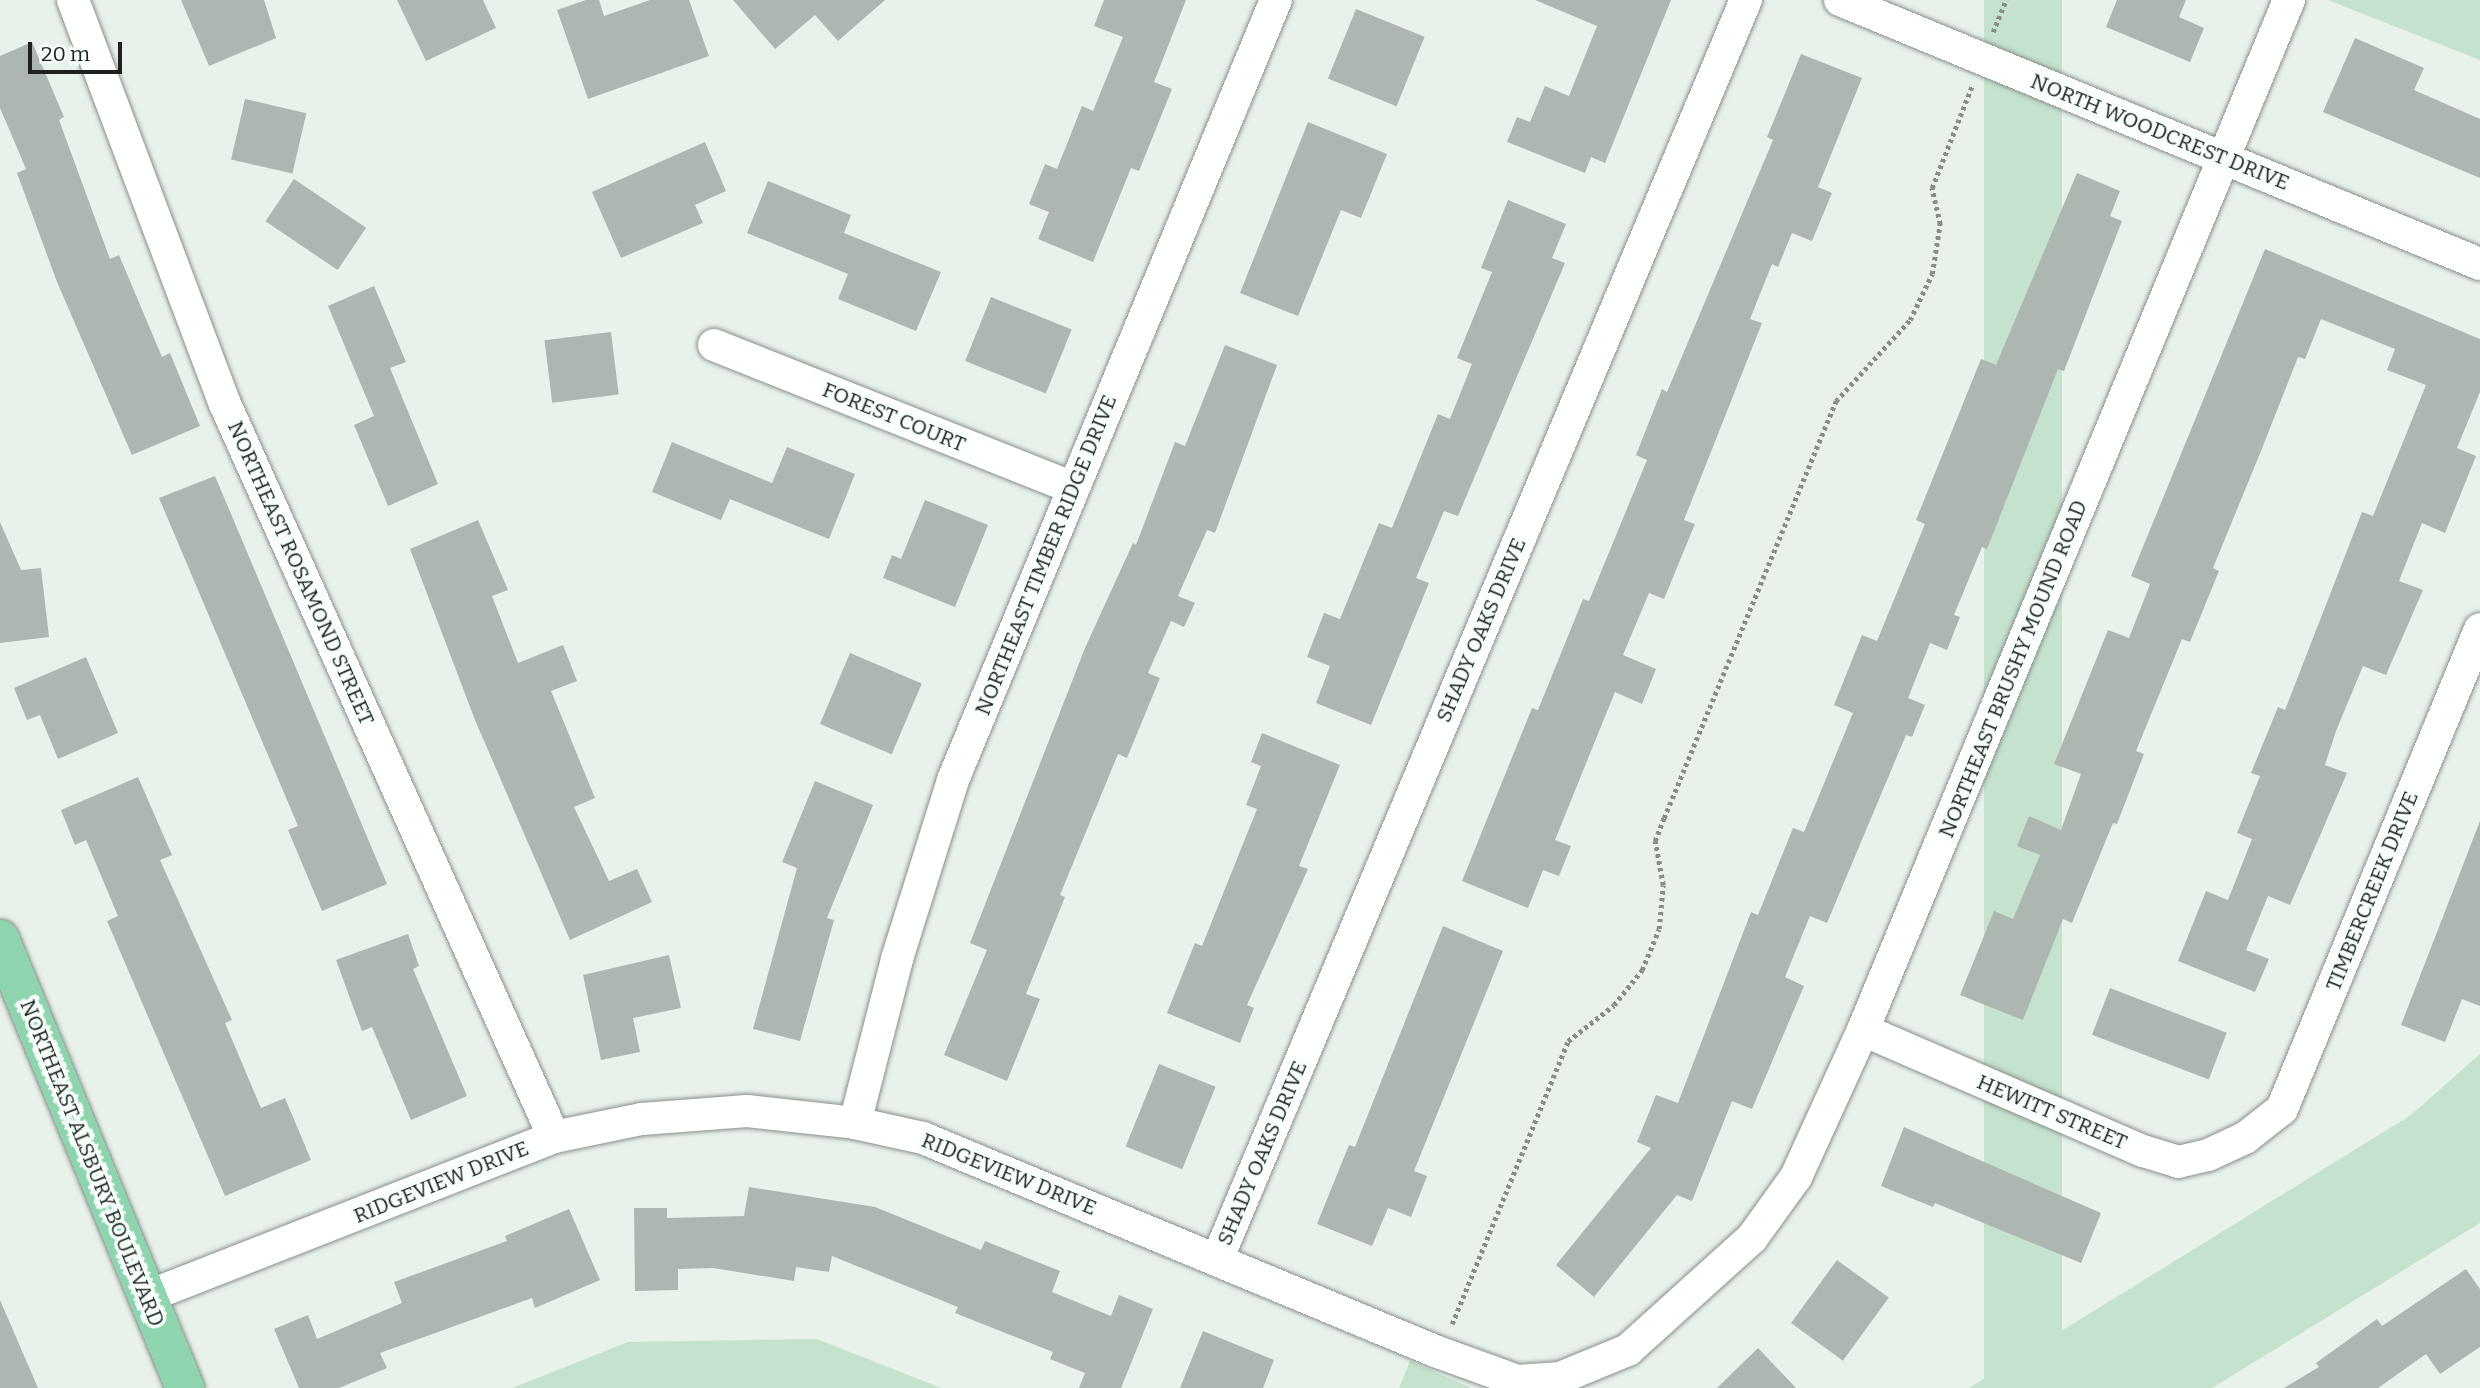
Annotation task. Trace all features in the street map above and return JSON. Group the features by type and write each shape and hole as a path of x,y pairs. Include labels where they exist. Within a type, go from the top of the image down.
{"main road":[{"name":"NORTHEAST ALSBURY BOULEVARD","path":"3,955 185,1388"}],"street":[{"name":"NORTHEAST ROSAMOND STREET","path":"73,0 225,404 554,1137"},
{"name":"NORTHEAST TIMBER RIDGE DRIVE","path":"855,1123 897,959 953,780 1276,0"},
{"name":"SHADY OAKS DRIVE","path":"1217,1260 1746,0"},
{"name":"NORTH WOODCREST DRIVE","path":"1840,0 2480,264"},
{"name":"NORTHEAST BRUSHY MOUND ROAD","path":"1681,1303 1752,1238 1796,1177 1863,1030 2289,0"},
{"name":"FOREST COURT","path":"714,345 1073,488"},
{"name":"TIMBERCREEK DRIVE","path":"2245,1138 2283,1109 2480,629"},
{"name":"HEWITT STREET","path":"1863,1030 2143,1152 2178,1162 2208,1155 2245,1138"},
{"name":"RIDGEVIEW DRIVE","path":"146,1297 554,1137 642,1119 747,1111 855,1123 922,1138 1440,1353 1518,1381 1560,1378 1628,1350 1681,1303"}],"path":[{"path":"1440,1353 1568,1041 1614,1005 1642,970 1659,929 1663,885 1655,841 1836,401 1910,320 1933,274 1940,224 1932,188 2006,0"}],"green space":[{"path":"1984,0 2062,0 2062,1388 1984,1388"},
{"path":"2328,0 2480,0 2480,60"},
{"path":"2480,1054 2480,1223 2212,1388 1969,1388 2411,1115"},
{"path":"817,1339 941,1388 512,1388 628,1342"},
{"path":"1410,1361 1471,1388 1399,1388"}],"building":[{"path":"181,0 264,0 276,38 209,66"},
{"path":"397,0 483,0 496,28 426,61"},
{"path":"586,0 599,0 604,16 650,0 689,0 709,56 588,99 557,10"},
{"path":"733,0 885,0 838,41 815,15 775,49"},
{"path":"1104,0 1186,0 1154,82 1172,89 1139,171 1131,168 1093,262 1038,239 1049,212 1029,204 1045,164 1057,169 1082,106 1093,111 1123,37 1094,26"},
{"path":"1535,0 1671,0 1605,163 1591,157 1585,173 1507,142 1517,117 1530,122 1545,86 1569,96 1597,26"},
{"path":"2117,0 2186,0 2179,17 2204,28 2190,62 2106,27"},
{"path":"1356,9 1425,37 1397,106 1328,79"},
{"path":"2355,38 2424,68 2414,90 2480,119 2480,178 2323,112"},
{"path":"32,42 64,117 59,120 110,259 119,255 162,357 170,353 200,426 132,455 57,282 17,173 26,169 0,108 0,56"},
{"path":"1801,54 1862,78 1818,187 1832,193 1812,241 1792,233 1778,267 1772,264 1750,319 1762,323 1684,520 1695,524 1664,599 1649,593 1623,655 1656,669 1642,704 1615,692 1555,840 1571,846 1559,876 1543,870 1528,908 1462,881 1532,708 1538,710 1583,599 1589,601 1647,460 1636,455 1662,389 1667,392 1773,140 1767,137"},
{"path":"245,99 306,113 292,174 231,159"},
{"path":"1308,122 1387,154 1361,218 1341,210 1298,316 1240,293"},
{"path":"705,142 726,191 695,205 703,223 621,258 592,192"},
{"path":"2077,173 2120,191 2110,216 2122,221 2064,371 2058,369 1987,549 1982,547 1954,615 1960,617 1947,650 1930,643 1908,698 1925,705 1912,737 1906,735 1827,923 1810,916 1785,977 1804,986 1752,1109 1732,1101 1692,1201 1677,1195 1594,1297 1556,1265 1651,1148 1637,1142 1656,1095 1678,1103 1751,912 1758,915 1793,828 1804,832 1853,713 1834,705 1862,635 1877,641 1925,524 1916,520 1981,359 1996,365"},
{"path":"294,179 366,228 338,270 265,221"},
{"path":"768,181 851,215 844,233 941,272 916,331 838,299 848,274 747,233"},
{"path":"1508,200 1566,224 1552,258 1565,263 1458,516 1444,511 1416,578 1429,583 1371,725 1316,703 1330,666 1307,657 1324,613 1340,619 1379,523 1392,528 1438,414 1450,419 1472,364 1457,358 1492,272 1481,268"},
{"path":"2265,249 2480,339 2480,392 2457,448 2476,456 2445,533 2422,523 2399,581 2423,590 2386,675 2363,666 2336,731 2325,765 2347,773 2290,905 2268,896 2246,950 2269,959 2255,992 2178,961 2206,891 2228,900 2252,839 2237,833 2260,776 2251,773 2278,707 2285,710 2362,512 2373,516 2426,385 2387,370 2395,349 2321,319 2305,359 2298,357 2213,568 2219,571 2190,642 2182,639 2136,751 2144,754 2117,824 2113,823 2072,923 2063,919 2023,1020 1960,995 1994,911 2013,919 2040,855 2017,846 2029,816 2061,830 2081,774 2054,764 2108,630 2129,638 2150,584 2131,576"},
{"path":"374,286 406,362 390,368 438,484 388,506 354,425 374,416 328,306"},
{"path":"991,297 1072,330 1046,394 965,361"},
{"path":"611,332 619,395 552,403 544,340"},
{"path":"1225,345 1277,365 1215,533 1207,530 1178,596 1195,603 1184,627 1171,621 1148,673 1160,678 1127,758 1118,754 1060,895 1065,897 1026,994 1040,999 1007,1081 944,1055 987,950 970,943 1085,648 1133,543 1136,545 1175,442 1185,446"},
{"path":"672,442 772,483 787,447 855,474 829,539 730,499 721,520 652,492"},
{"path":"215,476 387,884 322,911 288,830 298,826 159,498"},
{"path":"925,500 988,525 955,607 883,578 892,555 901,559"},
{"path":"478,520 508,590 492,596 518,663 563,645 577,681 551,691 595,798 574,807 609,881 637,869 652,902 570,940 475,720 410,549"},
{"path":"0,522 21,570 41,568 49,637 0,643"},
{"path":"850,653 922,683 892,754 820,724"},
{"path":"86,657 118,733 58,759 40,715 27,720 14,688"},
{"path":"1262,733 1340,765 1299,866 1308,869 1247,1005 1254,1008 1240,1043 1167,1013 1195,943 1202,946 1257,809 1246,805 1261,766 1251,762"},
{"path":"138,777 172,855 160,860 232,1020 225,1023 261,1108 285,1098 311,1160 225,1196 107,921 118,916 86,840 75,845 61,810"},
{"path":"815,781 873,805 827,918 834,920 800,1041 753,1029 797,868 782,862"},
{"path":"2480,821 2480,1006 2462,999 2445,1042 2401,1025"},
{"path":"1443,926 1503,951 1414,1171 1427,1176 1411,1217 1388,1208 1372,1246 1317,1224 1349,1145 1355,1147"},
{"path":"408,934 419,966 413,969 467,1096 411,1120 372,1027 362,1031 336,960"},
{"path":"669,955 681,1008 633,1018 640,1052 601,1060 583,975"},
{"path":"2110,988 2227,1033 2209,1079 2092,1035"},
{"path":"1159,1064 1216,1087 1182,1169 1126,1147"},
{"path":"1904,1127 2101,1213 2081,1263 1935,1203 1933,1207 1881,1186"},
{"path":"749,1187 875,1207 981,1250 985,1241 1060,1271 1052,1292 1111,1316 1119,1295 1153,1309 1121,1388 1079,1388 1085,1373 1050,1359 1053,1352 955,1313 958,1307 832,1256 829,1272 796,1267 794,1281 713,1268 678,1269 678,1290 635,1291 634,1208 667,1208 667,1218 744,1216"},
{"path":"569,1209 600,1280 535,1308 532,1298 380,1353 387,1368 339,1388 299,1388 274,1329 308,1315 317,1339 402,1303 394,1282 507,1241 505,1236"},
{"path":"1837,1260 1889,1298 1843,1361 1791,1323"},
{"path":"2466,1269 2480,1289 2480,1347 2440,1374 2426,1354 2378,1388 2284,1388 2319,1367 2316,1363 2377,1319 2382,1326"},
{"path":"0,1300 38,1388 0,1388"},
{"path":"1203,1331 1274,1360 1263,1388 1180,1388"},
{"path":"1758,1348 1796,1388 1717,1388"}]}
